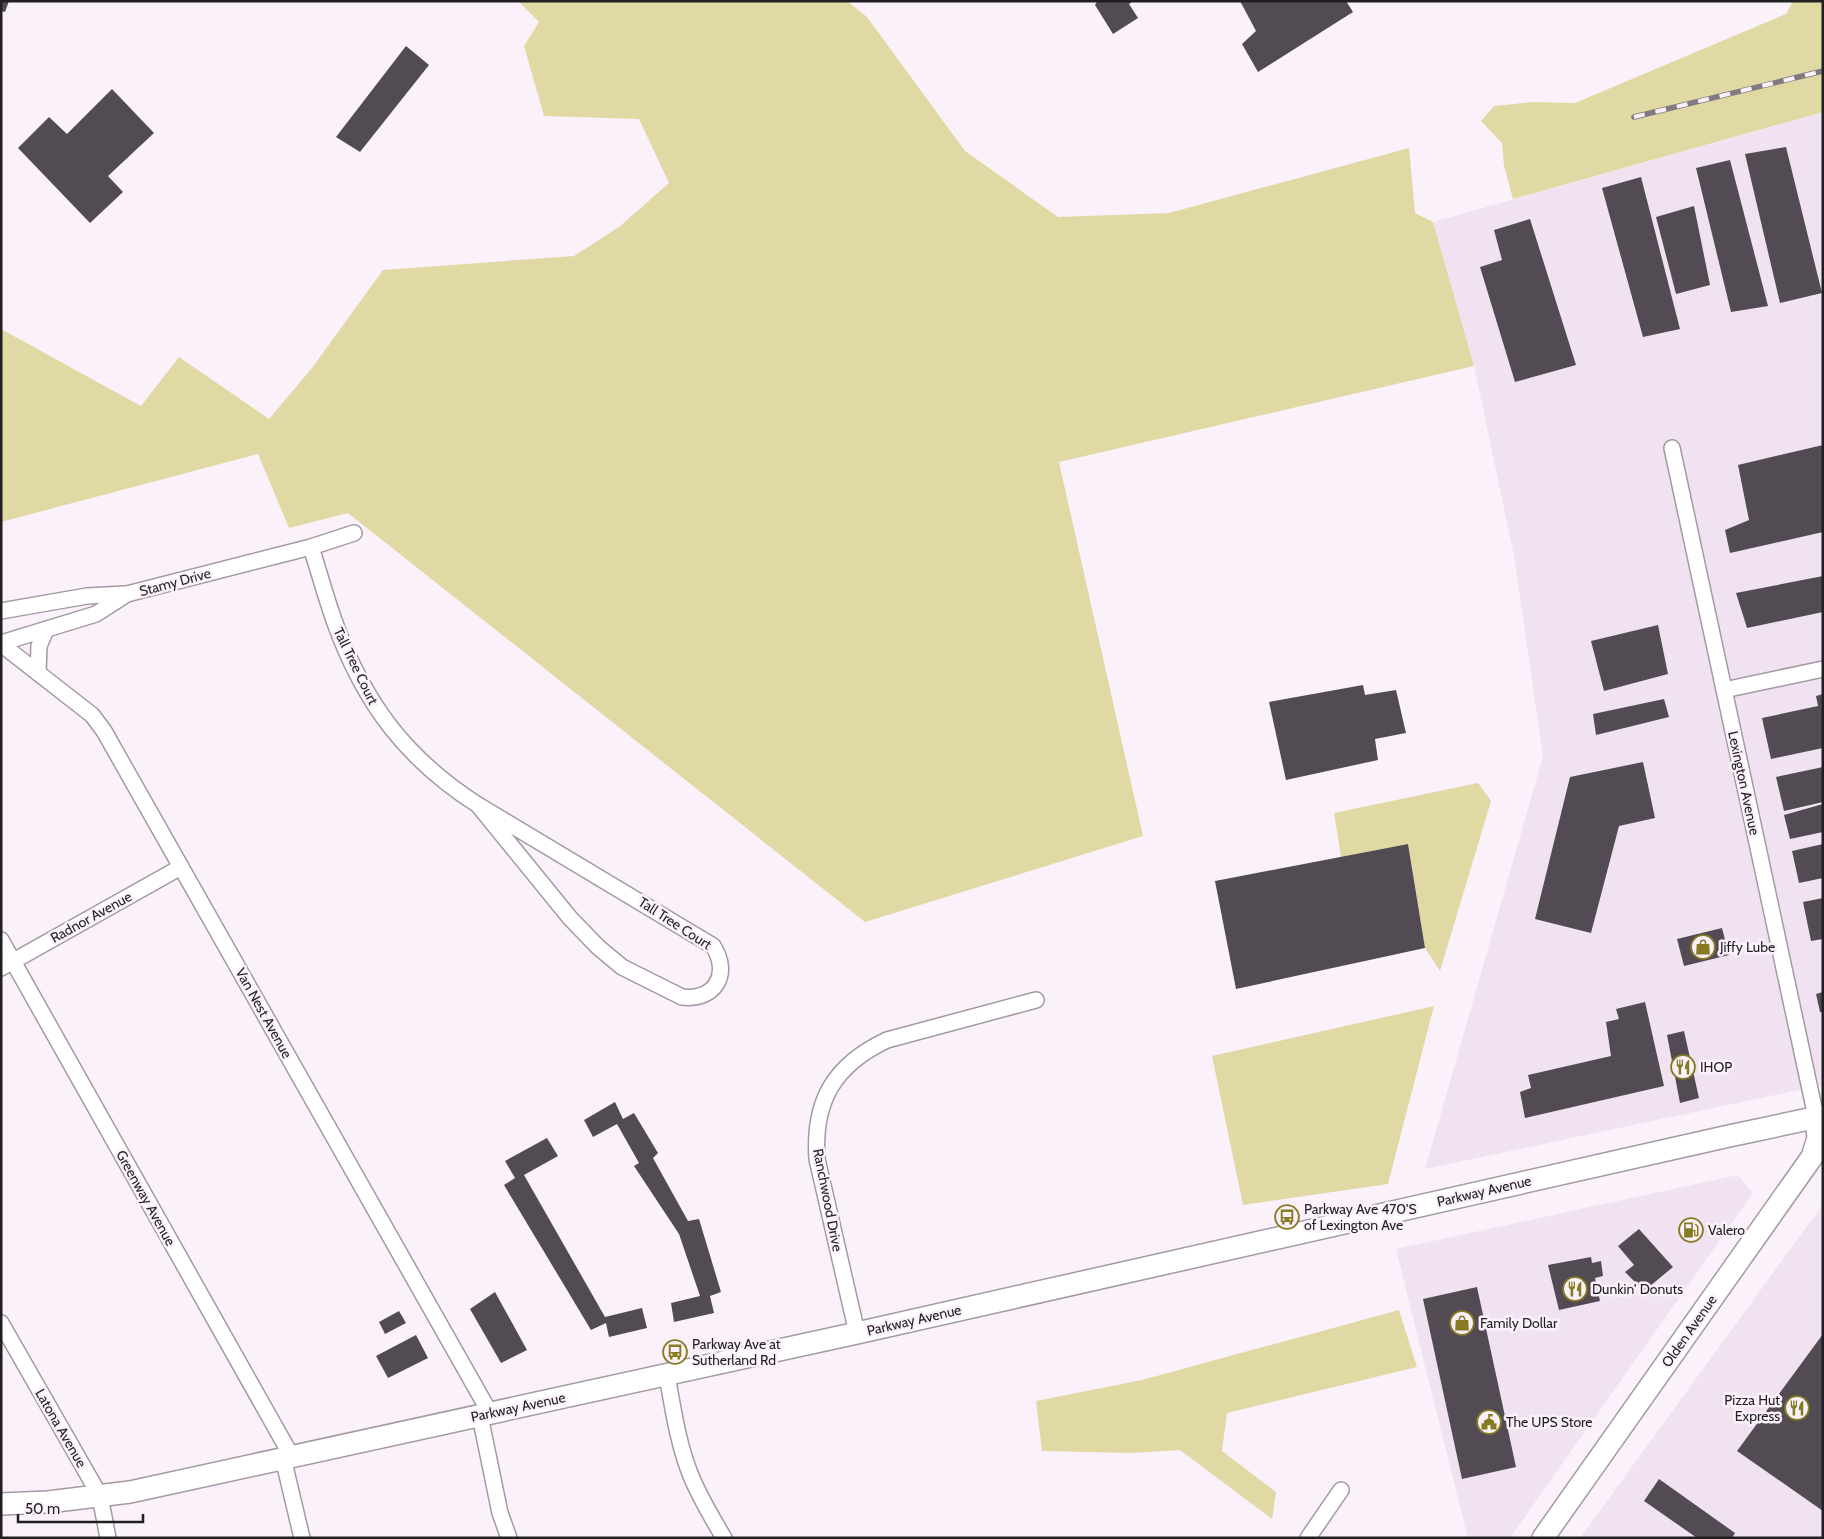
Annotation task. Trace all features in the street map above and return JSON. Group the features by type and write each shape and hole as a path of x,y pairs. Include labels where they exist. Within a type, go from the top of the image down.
{"main road":[{"name":"Parkway Avenue","path":"1,1504 48,1502 130,1492 857,1333 1819,1117"},
{"name":"Olden Avenue","path":"1551,1535 1812,1157 1818,1138 1819,1117"}],"street":[{"name":"Lexington Avenue","path":"1672,448 1819,1117"},
{"name":"Stamy Drive","path":"1,644 96,614 127,594 354,533"},
{"name":"Tall Tree Court","path":"311,546 335,623 350,659 371,699 386,722 409,750 432,772 456,790 713,946 720,955 722,967 720,978 712,989 704,995 692,998 682,997 622,967 598,947 570,918 478,804"},
{"path":"1,610 87,596 127,594"},
{"path":"38,673 39,646 46,630"},
{"name":"Van Nest Avenue","path":"1,644 92,715 97,721 181,867 485,1414 500,1513 509,1538"},
{"path":"1724,690 1823,669"},
{"name":"Radnor Avenue","path":"7,965 181,867"},
{"name":"Greenway Avenue","path":"1,940 7,965 287,1458 302,1538"},
{"name":"Ranchwood Drive","path":"857,1333 817,1159 818,1120 825,1098 837,1077 851,1061 868,1049 887,1040 1036,1000"},
{"name":"Latona Avenue","path":"1,1324 100,1496 108,1538"},
{"path":"666,1375 678,1436 690,1474 724,1538"},
{"path":"1308,1538 1341,1490"}],"shaded area":[{"path":"518,1 847,1 867,17 965,151 1058,217 1169,213 1409,148 1415,213 1433,222 1474,366 1059,462 1143,836 865,922 348,513 289,528 258,454 1,522 1,329 141,406 179,357 269,419 312,368 383,270 574,256 619,227 669,183 639,119 544,116 524,46 539,22"},
{"path":"1793,1 1823,1 1823,112 1513,199 1504,166 1502,143 1481,121 1494,106 1533,102 1575,103 1786,14"},
{"path":"1823,112 1823,1085 1425,1169 1543,756 1514,556 1474,366 1433,222"},
{"path":"1478,783 1491,801 1440,971 1425,948 1408,844 1341,857 1334,813"},
{"path":"1434,1006 1388,1184 1243,1205 1212,1056"},
{"path":"1738,1175 1753,1193 1510,1538 1468,1538 1396,1249"},
{"path":"1823,1204 1823,1538 1580,1538"},
{"path":"1399,1310 1417,1367 1227,1413 1222,1451 1276,1492 1272,1519 1180,1450 1131,1453 1042,1451 1036,1401 1142,1380"}],"building":[{"path":"1,1 9,1 5,12 1,11"},
{"path":"1097,1 1133,1 1129,4 1138,18 1113,34 1095,5"},
{"path":"1240,1 1346,1 1353,12 1258,72 1242,44 1256,31"},
{"path":"406,46 429,65 360,152 336,137"},
{"path":"112,89 154,133 108,176 123,192 90,223 18,148 49,117 67,134"},
{"path":"1786,147 1822,293 1780,303 1745,154"},
{"path":"1730,160 1768,306 1731,312 1696,168"},
{"path":"1641,177 1680,329 1643,337 1602,188"},
{"path":"1694,206 1710,285 1676,294 1656,217"},
{"path":"1530,219 1576,365 1515,382 1480,267 1502,260 1494,230"},
{"path":"1823,445 1823,532 1730,553 1725,530 1749,520 1738,465"},
{"path":"1823,576 1823,612 1747,628 1736,593"},
{"path":"1658,625 1668,674 1604,691 1591,641"},
{"path":"1363,685 1365,695 1396,690 1406,733 1375,739 1378,760 1286,780 1269,702"},
{"path":"1823,694 1823,748 1771,759 1762,718 1818,706 1816,696"},
{"path":"1664,699 1669,717 1596,735 1593,714"},
{"path":"1643,762 1655,818 1619,826 1591,933 1535,919 1570,777"},
{"path":"1823,767 1823,802 1784,811 1776,777"},
{"path":"1823,804 1823,832 1790,839 1784,815"},
{"path":"1408,844 1425,948 1236,989 1215,881"},
{"path":"1823,844 1823,878 1799,883 1792,851"},
{"path":"1823,898 1823,939 1811,941 1803,902"},
{"name":"Jiffy Lube","path":"1722,928 1729,955 1684,966 1677,939"},
{"path":"1823,992 1823,1012 1820,1012 1816,994"},
{"path":"1645,1002 1664,1086 1525,1118 1520,1092 1531,1088 1528,1075 1611,1056 1606,1022 1619,1019 1616,1009"},
{"name":"IHOP","path":"1684,1031 1699,1098 1680,1103 1667,1035"},
{"path":"615,1102 623,1119 634,1113 658,1153 653,1158 688,1221 699,1219 721,1292 710,1296 714,1313 674,1322 671,1303 700,1296 679,1234 634,1166 639,1163 617,1124 593,1137 584,1120"},
{"path":"547,1138 558,1156 524,1175 605,1317 642,1308 647,1328 609,1337 606,1323 591,1330 504,1185 515,1178 505,1161"},
{"path":"1639,1229 1673,1267 1644,1291 1625,1272 1634,1265 1618,1246"},
{"name":"Dunkin' Donuts","path":"1591,1257 1592,1263 1601,1261 1603,1276 1595,1278 1600,1301 1559,1310 1548,1265"},
{"path":"1477,1287 1516,1467 1462,1479 1423,1299"},
{"path":"495,1292 527,1350 501,1363 470,1309"},
{"path":"399,1311 406,1323 385,1334 379,1322"},
{"path":"1823,1334 1823,1511 1737,1451"},
{"path":"416,1335 428,1358 388,1378 376,1356"},
{"path":"1659,1479 1735,1533 1732,1538 1697,1538 1644,1501"}],"railway":[{"path":"1634,117 1823,71"}],"place":[{"name":"Jiffy Lube","path":"1703,947"},
{"name":"IHOP","path":"1683,1067"},
{"name":"Parkway Ave 470'S of Lexington Ave","path":"1287,1217"},
{"name":"Valero","path":"1691,1230"},
{"name":"Dunkin' Donuts","path":"1575,1289"},
{"name":"Family Dollar","path":"1462,1323"},
{"name":"Parkway Ave at Sutherland Rd","path":"675,1352"},
{"name":"Pizza Hut Express","path":"1797,1408"},
{"name":"The UPS Store","path":"1489,1422"}]}
